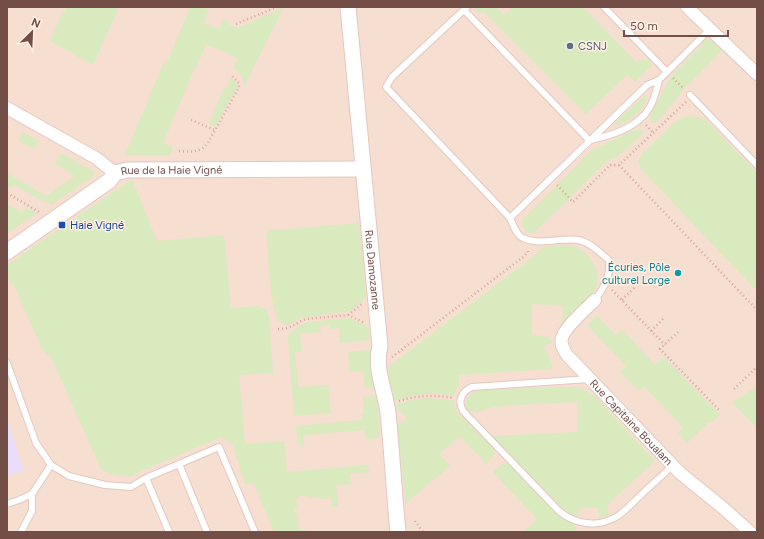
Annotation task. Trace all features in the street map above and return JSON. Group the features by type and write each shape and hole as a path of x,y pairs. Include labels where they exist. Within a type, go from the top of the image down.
{"street":[{"name":"Rue Damozanne","path":"348,7 380,346 378,352 379,368 388,411 398,532"},
{"path":"688,7 757,74"},
{"path":"7,108 96,158 115,173"},
{"name":"Rue de la Haie Vigné","path":"7,252 109,181 115,173 127,170 363,169"},
{"name":"Rue Capitaine Boualam","path":"595,300 562,337 562,346 567,355 672,466 750,532"}],"lane":[{"path":"604,7 669,74"},
{"path":"589,140 466,8 392,77 386,87 510,218 515,229 522,238 538,241 566,239 580,240 597,249 609,260 610,273 606,284 595,300"},
{"path":"510,218 646,85 669,74 710,29"},
{"path":"589,140 608,136 627,128 640,119 650,108 659,80"},
{"path":"690,95 757,165"},
{"path":"7,363 36,442 51,465 69,476 105,485 130,487 146,478 219,447 255,532"},
{"path":"591,379 472,387 463,393 460,405 463,411 559,511 567,517 579,522 587,524 598,523 616,517 672,466"},
{"path":"180,464 207,532"},
{"path":"7,504 32,494 51,465"},
{"path":"146,478 168,532"},
{"path":"21,532 32,511 32,494"}],"path":[{"path":"236,24 277,7"},
{"path":"669,74 684,89"},
{"path":"178,151 200,150 208,143 239,87 239,83 232,76"},
{"path":"557,185 573,202 610,165 619,165 687,101 690,95"},
{"path":"191,120 215,130"},
{"path":"619,165 757,310"},
{"path":"7,193 39,212"},
{"path":"388,360 523,257 528,252 529,239"},
{"path":"606,284 664,345"},
{"path":"622,300 635,287"},
{"path":"348,315 368,300"},
{"path":"278,329 287,329 306,319 348,315 370,325"},
{"path":"651,330 664,318"},
{"path":"678,332 660,349 720,411"},
{"path":"734,389 757,367"},
{"path":"394,403 405,399 426,396 447,397 461,400"},
{"path":"415,521 423,532"}],"shaded area":[{"path":"7,7 757,7 757,532 7,532"},
{"path":"7,420 24,470 7,477"}],"green space":[{"path":"67,7 119,7 93,65 50,41 61,16"},
{"path":"190,7 201,7 209,10 204,23 219,29 223,21 227,19 230,25 238,28 280,9 281,7 284,7 244,86 242,76 239,72 233,69 238,58 206,44 163,143 173,147 170,155 125,155 164,62 167,63"},
{"path":"478,7 496,7 504,15 513,7 583,7 636,62 648,59 652,65 635,82 627,75 586,114 484,12 477,13 475,11"},
{"path":"704,40 711,40 722,51 684,89 658,121 654,123 651,122 651,114 671,76 703,44 702,43"},
{"path":"231,78 237,83 237,87 215,127 209,124 224,88 226,89"},
{"path":"645,95 644,105 638,113 619,125 614,124"},
{"path":"687,116 698,117 706,120 757,173 757,291 641,169 638,162 641,155 677,120"},
{"path":"637,129 643,132 641,136 617,157 606,162 533,234 527,232 522,226 523,219 592,150"},
{"path":"23,132 39,141 34,149 18,141"},
{"path":"61,153 92,170 94,176 51,205 14,185 7,190 7,174 9,174 46,196 75,176 55,164"},
{"path":"132,179 157,241 224,235 231,308 258,306 267,310 269,317 273,373 239,375 245,444 284,441 287,472 368,465 369,472 350,474 351,484 336,486 338,506 332,507 331,498 308,498 305,495 299,496 296,499 297,506 294,511 297,514 299,530 307,530 309,532 274,532 254,484 245,484 232,443 221,437 130,476 115,475 101,469 51,357 43,351 13,284 11,285 7,275 7,265"},
{"path":"7,204 21,212 28,208 37,213 7,234"},
{"path":"359,223 366,298 350,311 300,318 289,325 280,322 275,313 273,303 266,231"},
{"path":"553,245 569,245 583,251 596,268 597,283 593,293 562,324 563,306 532,304 532,335 547,337 552,340 553,342 544,346 553,366 552,369 459,375 459,384 454,396 423,394 393,401 388,367 544,247"},
{"path":"597,315 616,335 622,329 655,365 664,357 720,415 711,423 709,422 687,443 678,433 683,428 645,387 639,391 620,372 626,366 587,325"},
{"path":"350,318 369,327 370,340 340,343 339,328 330,329 330,325 320,326 321,332 300,334 302,352 295,352 298,387 328,385 331,413 294,416 289,334 297,327 307,322"},
{"path":"371,350 375,387 365,388 363,371 350,372 348,352"},
{"path":"571,387 584,389 596,397 655,461 607,505 609,515 600,518 597,508 581,507 577,517 563,509 493,436 578,432 577,402 494,407 476,412 470,411 465,405 467,398 475,392 481,390"},
{"path":"757,387 757,428 732,402"},
{"path":"376,396 380,438 366,439 365,430 303,435 304,446 298,444 296,426 362,420 361,414 364,414 363,397"},
{"path":"425,398 454,400 454,406 457,412 493,448 495,453 486,464 460,436 440,454 450,466 406,503 397,425 407,419 394,405"},
{"path":"504,463 510,464 552,509 574,525 578,532 523,532 537,519 493,472"}],"place":[{"name":"CSNJ","path":"570,46"},
{"name":"Haie Vigné","path":"62,225"},
{"name":"Écuries, Pôle culturel Lorge","path":"678,273"}]}
